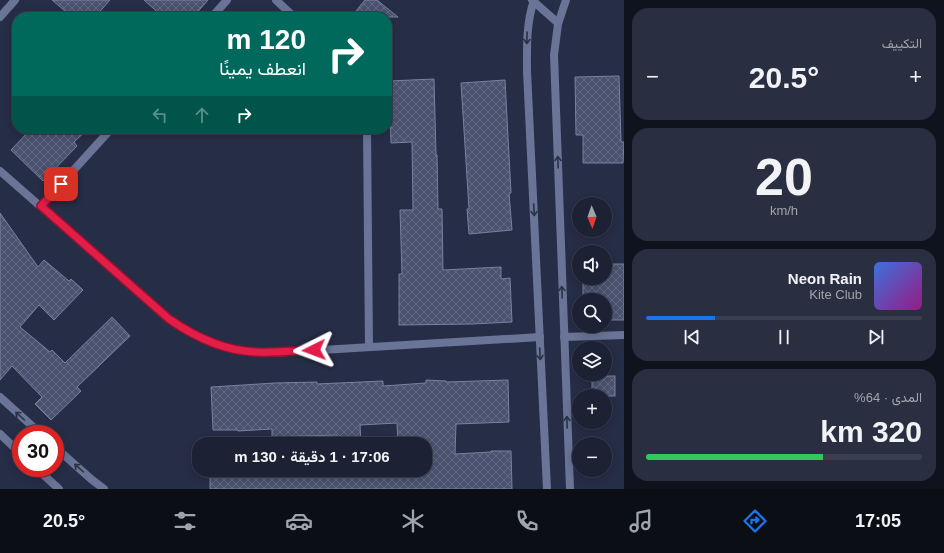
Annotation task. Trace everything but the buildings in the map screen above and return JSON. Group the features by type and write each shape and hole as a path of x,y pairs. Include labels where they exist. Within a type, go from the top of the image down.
{"street":[{"path":"0,17 15,0"},
{"path":"216,12 227,0"},
{"path":"276,0 289,12"},
{"path":"533,0 558,24"},
{"path":"533,0 528,28 527,71 547,489"},
{"path":"566,0 558,24 554,55 570,489"},
{"path":"41,206 106,134"},
{"path":"367,134 369,347"},
{"path":"0,171 169,319 184,329 219,345 238,350 271,353 540,337"},
{"path":"564,336 624,335"},
{"path":"0,397 31,425"},
{"path":"1,437 12,446"},
{"path":"64,455 104,489"},
{"path":"46,477 59,489"}],"route":[{"path":"61,184 41,206 169,319 184,329 219,345 238,350 271,353 314,350"}]}
